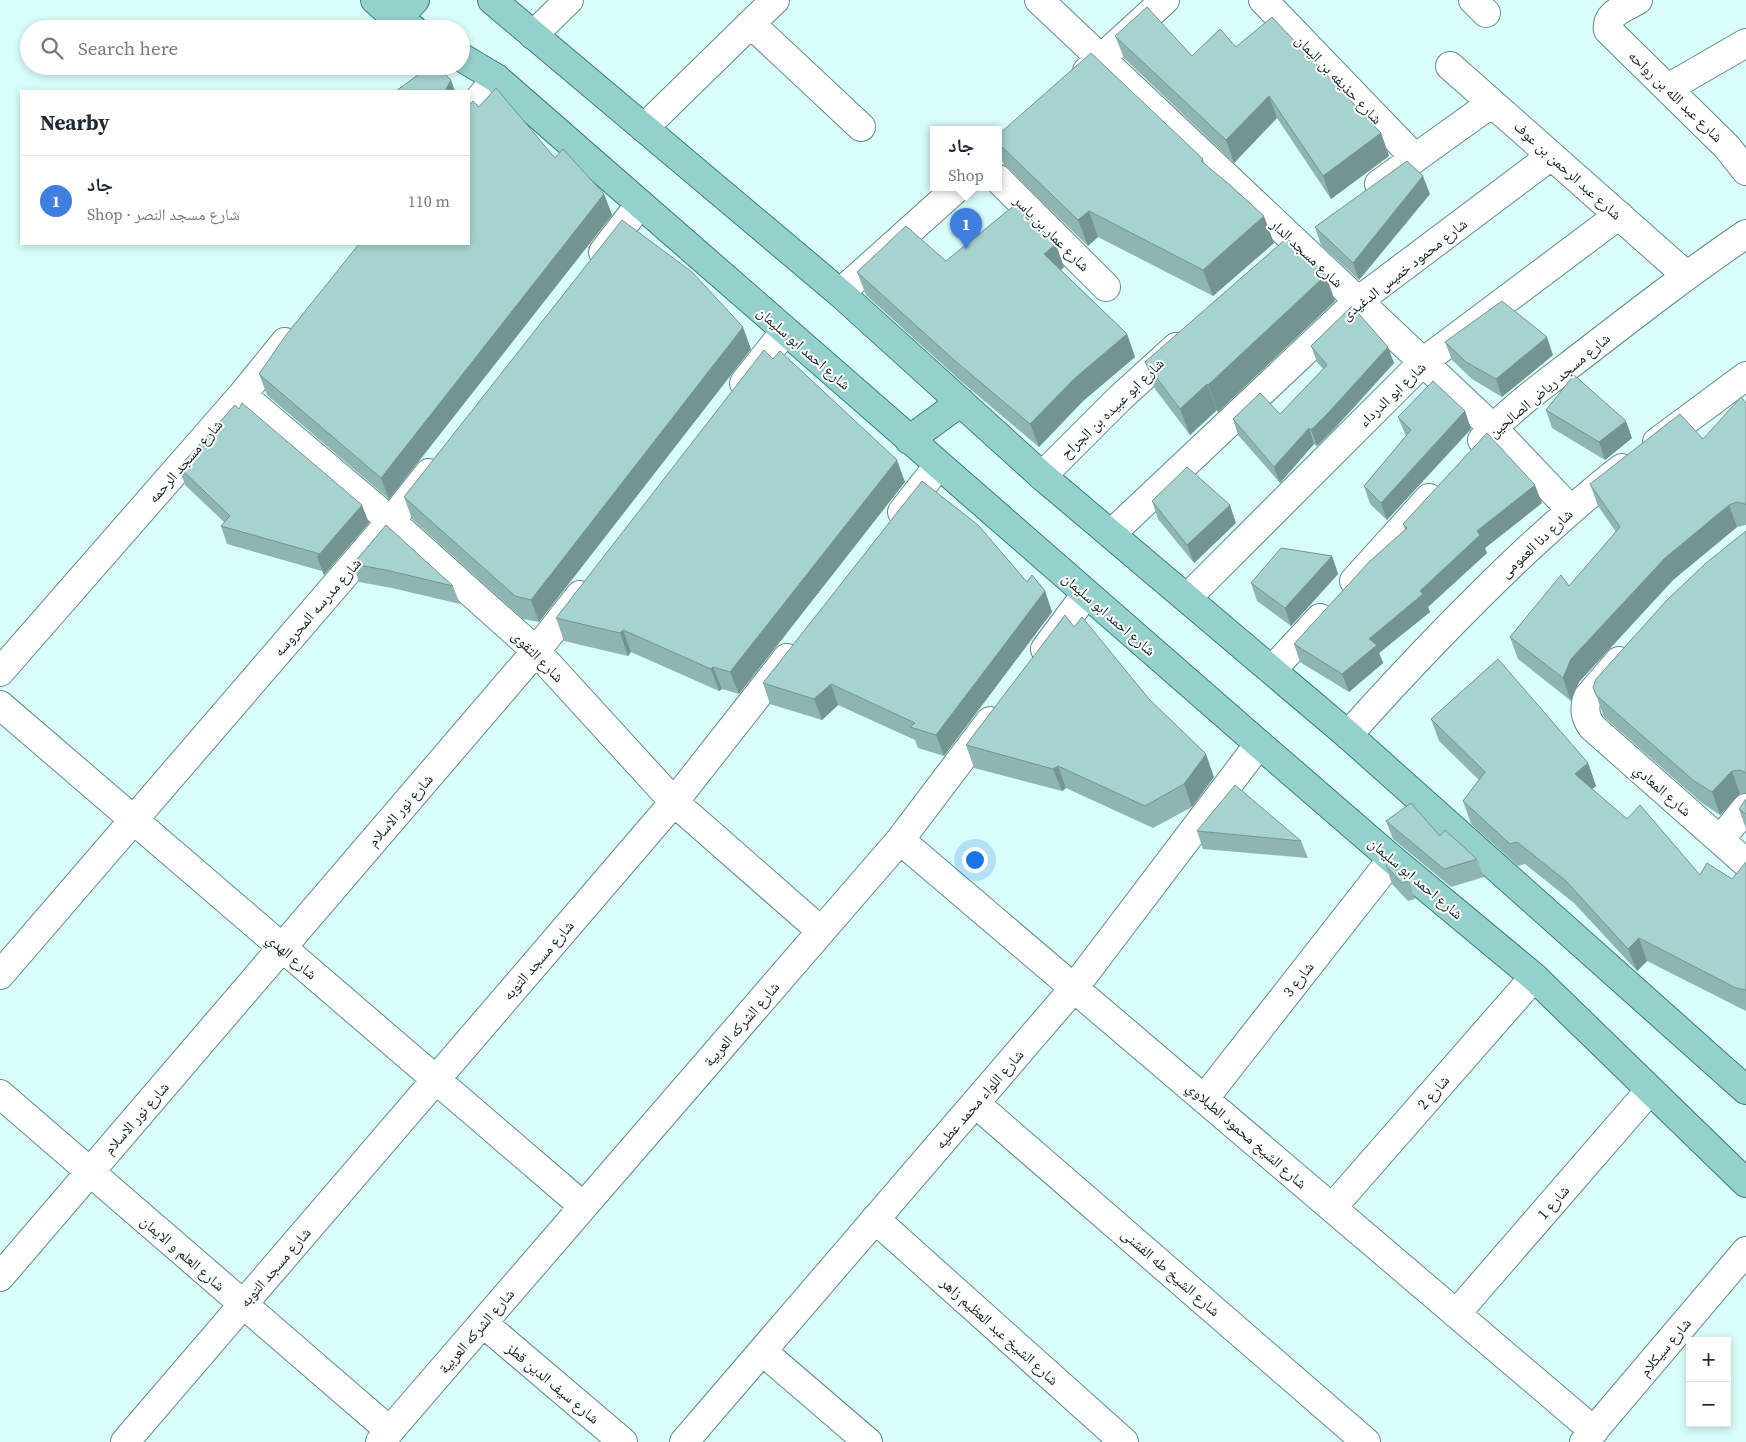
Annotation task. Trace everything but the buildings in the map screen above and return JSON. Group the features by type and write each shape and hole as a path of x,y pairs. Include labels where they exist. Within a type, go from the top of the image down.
{"main road":[{"path":"375,0 408,16"},
{"path":"492,0 840,293 1042,476 1348,735 1746,1090"},
{"name":"شارع احمد ابو سليمان","path":"470,63 496,78 938,466 1392,859 1534,977 1746,1182"},
{"path":"909,440 961,402"},
{"path":"1368,838 1420,800"}],"street":[{"path":"533,34 569,0"},
{"path":"644,128 775,0"},
{"name":"شارع مسجد الدار","path":"1039,0 1100,58 1306,236 1358,301 1493,428 1571,510"},
{"path":"1071,85 1165,0"},
{"name":"شارع حذيفه بن اليمان","path":"1263,0 1415,158"},
{"name":"شارع عبد الله بن رواحه","path":"1638,0 1610,17 1607,23 1610,33 1668,88 1737,142 1746,171"},
{"path":"750,24 861,127"},
{"path":"1668,88 1746,43"},
{"name":"شارع عبد الرحمن بن عوف","path":"1450,66 1686,275"},
{"path":"470,111 496,78"},
{"path":"1355,201 1492,103"},
{"name":"شارع محمود خميس الدغيدى","path":"1111,534 1358,301 1552,156"},
{"name":"شارع عمار بن ياسر","path":"1002,183 1106,286"},
{"path":"840,293 954,191"},
{"path":"586,274 640,204"},
{"name":"شارع ابو الدرداء","path":"1187,598 1423,362 1619,216"},
{"name":"شارع مسجد رياض الصالحين","path":"1462,462 1493,428 1547,383 1686,275 1746,234"},
{"path":"1275,262 1306,236"},
{"name":"شارع مسجد الرحمه","path":"0,672 242,395 302,319"},
{"path":"730,402 785,332"},
{"name":"شارع ابو عبيده بن الجراح","path":"1042,476 1120,398 1193,333"},
{"name":"شارع دنا العمومى","path":"1348,735 1402,674 1488,587 1571,510 1602,483 1746,376"},
{"name":"شارع التقوى","path":"242,395 391,521 536,651 674,802 821,931"},
{"name":"شارع مدرسه المحروسه","path":"0,975 391,521 446,452"},
{"path":"887,531 938,466"},
{"path":"1272,670 1443,483"},
{"name":"شارع نور الاسلام","path":"0,1277 536,651 593,578"},
{"path":"1032,666 1086,594"},
{"name":"شارع مسجد التوبه","path":"125,1442 674,802 802,639"},
{"name":"شارع المعادي","path":"1636,642 1591,692 1585,705 1585,712 1592,727 1746,863"},
{"name":"شارع الشركه العربية","path":"385,1436 900,840 1008,698"},
{"name":"شارع الهدي","path":"0,705 583,1206"},
{"name":"شارع اللواء محمد عطيه","path":"684,1442 1074,988 1259,744"},
{"path":"1720,840 1746,808"},
{"name":"شارع الشيخ محمود الطبلاوي","path":"900,840 1456,1314 1589,1437"},
{"name":"شارع 3","path":"1204,1099 1392,859"},
{"name":"شارع 2","path":"1332,1208 1534,977"},
{"name":"شارع 1","path":"1456,1314 1650,1090"},
{"name":"شارع العلم و الايمان","path":"0,1094 243,1304 385,1436"},
{"name":"شارع الشيخ طه الفشنى","path":"975,1103 1366,1442"},
{"name":"شارع الشيخ عبد العظيم زاهر","path":"875,1219 1124,1442"},
{"name":"شارع سيكلام","path":"1589,1437 1746,1251"},
{"name":"شارع سيف الدين قطز","path":"483,1323 623,1442"},
{"path":"762,1351 868,1442"}],"place":[{"name":"جاد","path":"966,249"}]}
